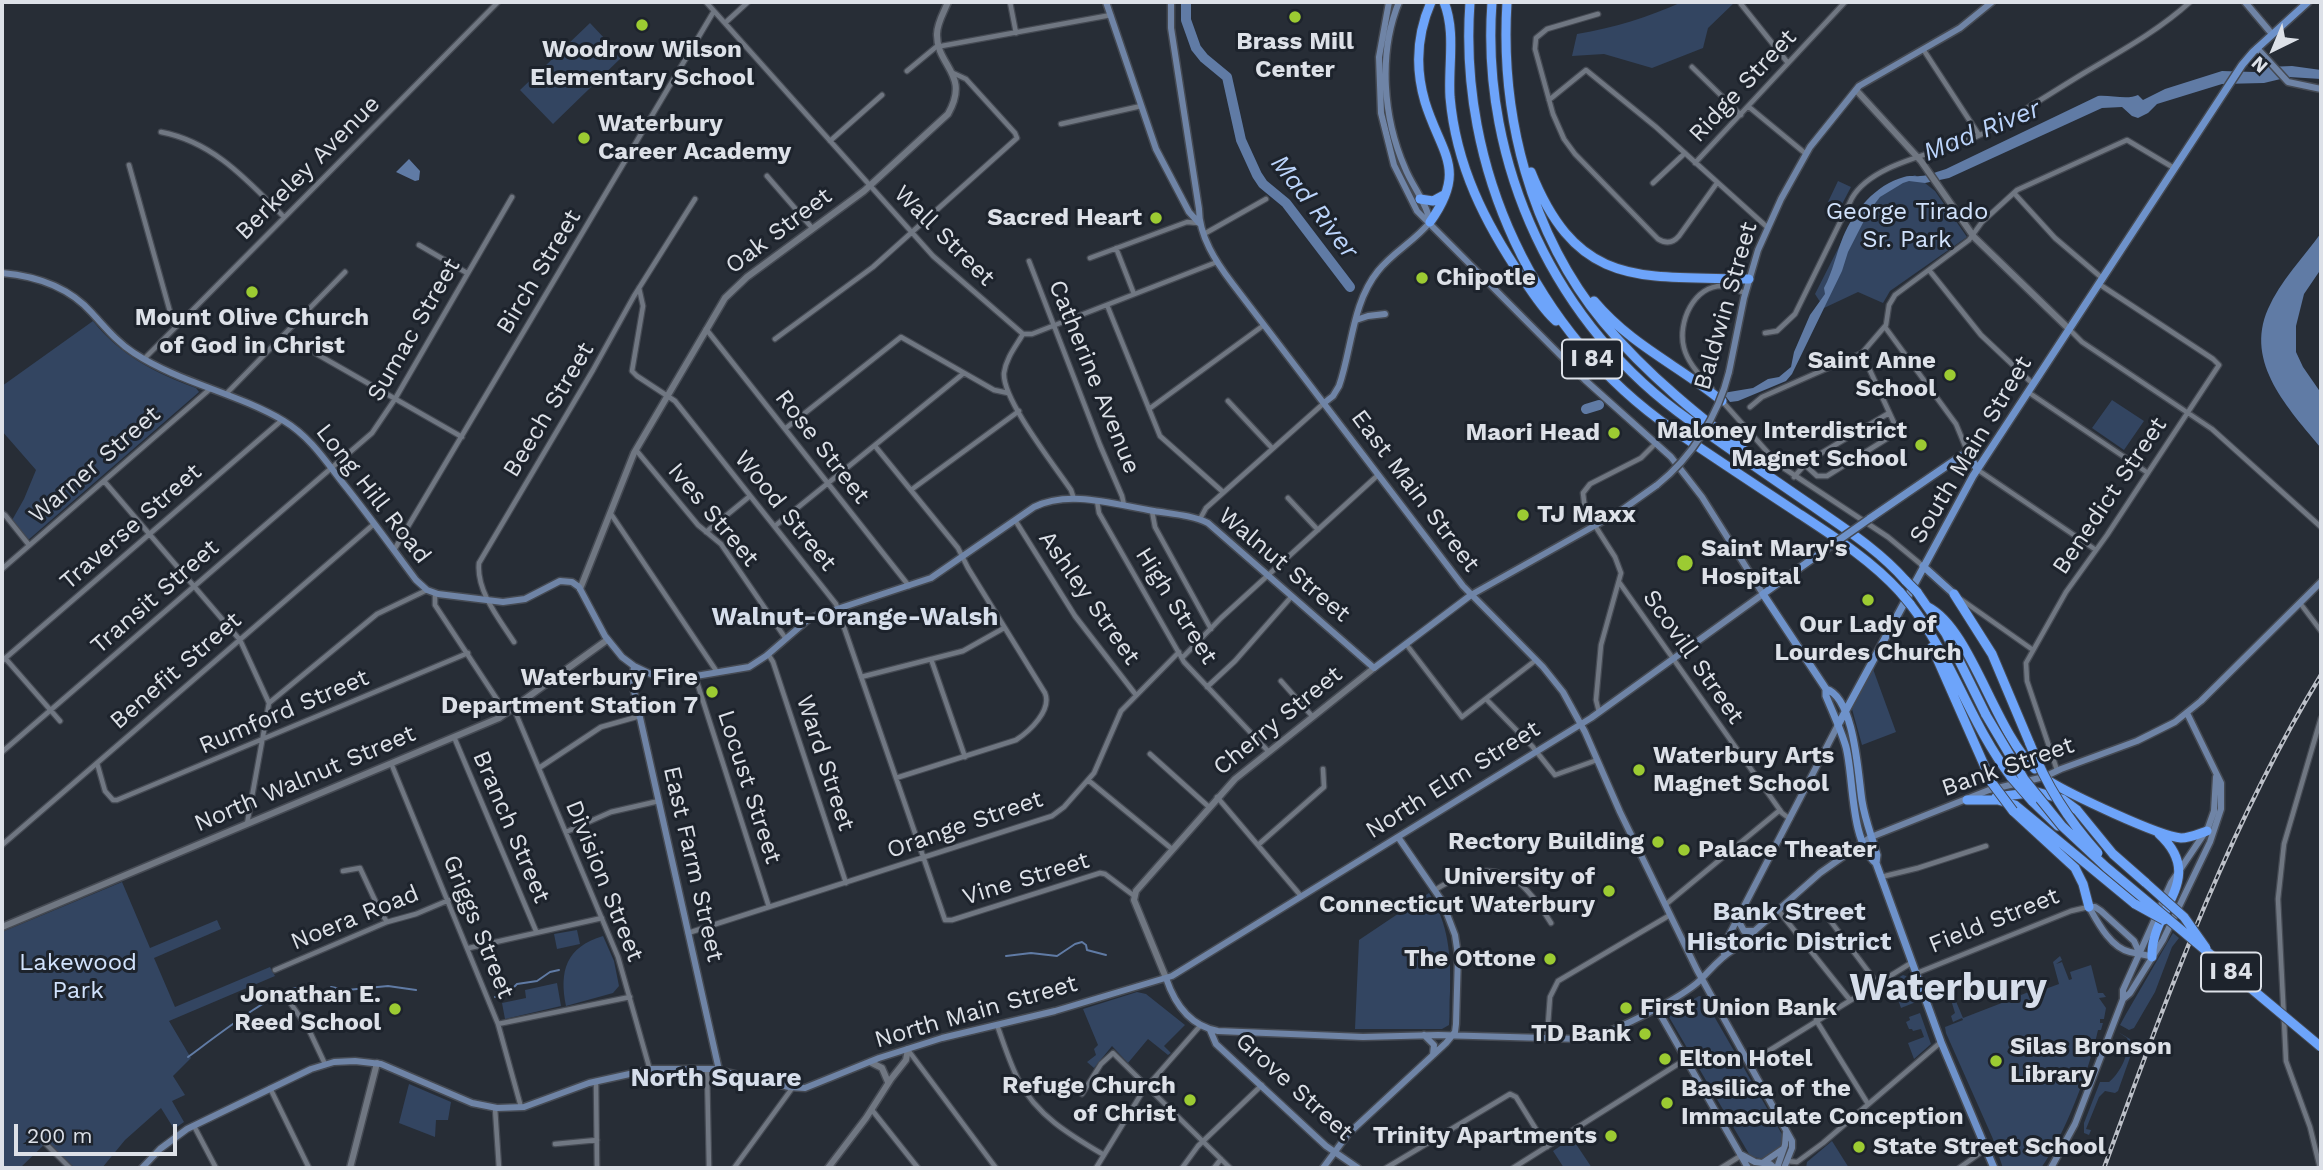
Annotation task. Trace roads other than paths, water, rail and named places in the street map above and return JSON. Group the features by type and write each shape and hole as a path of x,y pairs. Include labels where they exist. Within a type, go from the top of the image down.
{"highway":[{"path":"1430,222 1448,191 1449,163 1426,107 1419,73 1420,37 1431,2"},
{"path":"1444,2 1450,24 1452,118 1468,181 1480,209 1506,253 1551,316 1564,325"},
{"name":"I 84","path":"1470,2 1471,88 1489,175 1520,255 1564,325 1606,374 1646,409 1857,552 1900,592 1930,631 1980,729 2011,777 2032,801 2138,900 2179,928 2308,1036"},
{"name":"I 84","path":"1492,2 1493,73 1503,139 1527,216 1556,276 1594,331 1636,377 1681,415 1863,542 1906,580 1928,607 1952,645 2010,758 2046,808 2111,871 2308,1036"},
{"path":"1507,2 1506,61 1511,107 1529,186 1550,236 1598,315 1635,356 1693,409 1758,461 1771,478"},
{"path":"1511,107 1526,160 1541,194 1562,231 1586,254 1607,266 1634,274 1749,279"},
{"path":"1420,199 1436,201 1448,191"},
{"path":"1572,275 1605,313 1635,341 1722,401"},
{"path":"1954,594 1992,654 2044,776 2061,806 2111,871"},
{"path":"1928,607 1941,615 1951,629 2010,739 2035,769 2049,780 2151,829 2170,846 2179,870 2178,885 2153,940 2152,957"},
{"path":"1930,631 1932,646 1992,783 2013,811 2075,868 2083,884 2089,907"},
{"path":"1967,800 2037,792 2062,799 2077,810 2113,855 2184,917 2212,956"},
{"path":"1980,799 2006,802 2022,810 2138,900"},
{"path":"2151,829 2182,838 2207,831"},
{"path":"2308,1036 2321,1043"}],"main road":[{"path":"1106,2 1158,155 1189,212 1199,223"},
{"name":"East Main Street","path":"1171,2 1171,28 1199,223 1217,262 1471,595 1558,684 1581,724 1701,979 1785,1130"},
{"path":"1389,2 1378,57 1379,100 1384,131 1397,171 1417,211 1585,380 1656,442 1698,491 1763,594 1826,689 1833,692 1844,712 1855,743 1861,798 1877,855 1875,863"},
{"path":"1399,2 1388,45 1388,99 1399,153 1430,222"},
{"name":"Baldwin Street","path":"1471,595 1629,506 1657,485 1684,458 1704,431 1719,401 1729,372 1745,293 1767,227 1806,153 1856,90 1875,75 1964,26 1992,2"},
{"path":"2245,2 2272,34"},
{"name":"South Main Street","path":"1724,954 1726,942 1844,712 1977,469 2238,71 2257,48 2308,2"},
{"path":"2257,48 2284,79 2292,84 2321,89"},
{"path":"1379,100 1388,99"},
{"path":"1324,403 1333,396 1339,386 1364,294 1377,272 1390,258 1418,237 1430,222"},
{"name":"Long Hill Road","path":"2,273 36,278 65,290 87,308 120,344 144,359 282,420 304,436 427,590 435,594 508,602 525,599 562,580 575,583 580,589"},
{"path":"1356,320 1385,314"},
{"path":"1763,594 1968,453 1977,469"},
{"name":"Walnut Street","path":"580,589 607,640 634,666 650,674 664,678 744,669 768,654 806,621 931,578 1042,503 1074,499 1097,501 1200,519 1219,530 1374,668"},
{"path":"1923,566 1954,594"},
{"name":"Bank Street","path":"1701,979 1724,954 1733,950 1777,909 1839,857 1871,836 1989,790 2038,779 2146,737 2175,722 2321,582"},
{"name":"North Elm Street","path":"1166,978 1189,968 1581,724 1763,594"},
{"name":"Cherry Street","path":"1374,668 1471,595"},
{"name":"East Farm Street","path":"634,666 632,682 719,1070"},
{"path":"1826,689 1825,695 1847,752 1852,800 1863,841 1875,863 1941,1042 1994,1168"},
{"path":"2123,999 2130,993 2171,924 2218,823 2222,785 2187,713"},
{"path":"2051,1168 2075,1124 2139,952 2171,883 2207,831 2214,811 2216,777"},
{"path":"1323,1168 1348,1133 1453,1035 1456,1024 1457,946 1449,916 1435,890 1398,837"},
{"name":"Field Street","path":"2089,907 2100,926 2117,944 2129,952 2139,952 2152,957"},
{"name":"Field Street","path":"2089,907 2099,909 2134,940 2139,952"},
{"path":"1738,920 1744,931 1754,931"},
{"path":"1166,978 1180,1008 1200,1026 1210,1030 1363,1037 1453,1035 1547,1038 1596,1038 1656,1007 1701,979"},
{"name":"North Main Street","path":"142,1168 164,1145 194,1125 325,1064 349,1061 377,1063 472,1103 495,1108 521,1107 596,1081 650,1070 719,1070 793,1087 816,1085 908,1049 1055,1011 1166,978"},
{"path":"1656,1007 1748,1168"},
{"name":"Grove Street","path":"1210,1030 1215,1042 1335,1151 1358,1168"},
{"path":"1422,1035 1429,1038 1434,1045 1431,1057"},
{"path":"1742,1155 1776,1168 1784,1147 1785,1130"},
{"path":"1785,1130 1792,1144 1785,1165"},
{"path":"1762,1163 1784,1147"}],"street":[{"name":"Berkeley Avenue","path":"144,359 498,2"},
{"name":"Wall Street","path":"706,2 938,262 1023,334"},
{"path":"725,23 748,2"},
{"path":"775,339 873,267 1017,137 966,79 953,73 940,47 938,30 948,2"},
{"path":"1010,2 1016,33"},
{"name":"Ridge Street","path":"1695,163 1845,2"},
{"path":"1765,333 1777,331 1795,314 1859,187 1899,163 1979,135 2150,34 2190,2"},
{"path":"1741,4 1788,63"},
{"name":"Birch Street","path":"394,551 714,11"},
{"path":"1598,14 1538,34 1535,49 1559,132 1575,154 1658,239 1668,242 1679,236 1717,183"},
{"path":"907,71 929,51 940,47 1111,15"},
{"path":"1923,49 1979,135"},
{"path":"1692,67 1741,116"},
{"path":"1549,100 1586,70 1685,153 1767,227"},
{"name":"Oak Street","path":"580,589 635,450 706,330 734,289 870,186 948,114 956,92 953,73"},
{"path":"1856,90 1918,157 1972,235 2080,340 2222,437 2321,527"},
{"path":"830,141 882,95"},
{"path":"1061,124 1141,106"},
{"path":"1749,107 1806,153"},
{"path":"161,132 191,141 235,168 284,217"},
{"path":"1750,407 1762,397 1862,353 1885,327 1892,299 1972,235 2014,192 2127,140 2174,169"},
{"path":"1653,184 1685,153"},
{"path":"129,165 174,327"},
{"path":"768,176 813,229"},
{"path":"2014,192 2055,238 2101,281"},
{"name":"Sumac Street","path":"332,469 372,433 395,399 512,197"},
{"name":"Beech Street","path":"514,642 489,601 479,572 480,560 639,288 695,199"},
{"path":"1204,234 1266,199"},
{"path":"1090,258 1187,222 1199,223"},
{"path":"419,245 467,273"},
{"path":"1116,248 1134,294"},
{"name":"Catherine Avenue","path":"1029,261 1124,506"},
{"path":"1074,499 1008,393 1004,382 1006,366 1023,334 1030,335 1217,262"},
{"path":"1929,270 1981,335 2033,384"},
{"path":"226,394 345,272"},
{"name":"Benedict Street","path":"2032,650 2066,592 2219,364 2101,281"},
{"path":"1745,293 1724,286 1707,291 1695,301 1684,321 1682,340 1686,355 1767,454 1794,477 1888,537 1923,566"},
{"name":"Wood Street","path":"639,288 643,306 632,371 667,394 838,608 923,858"},
{"path":"1107,305 1162,438 1223,492"},
{"path":"1149,409 1264,325"},
{"path":"1885,327 1956,424 1968,453"},
{"name":"Rose Street","path":"706,330 910,586"},
{"path":"786,428 901,337 995,390 1008,393"},
{"path":"315,353 462,437"},
{"path":"1805,464 1815,475 1825,477 1896,433 1862,353"},
{"path":"775,526 964,373"},
{"name":"Warner Street","path":"2,569 210,388"},
{"path":"2028,391 2148,473"},
{"path":"1228,401 1272,448"},
{"path":"1200,519 1204,510 1223,492 1324,403"},
{"path":"911,490 1019,411"},
{"path":"1794,477 1805,464 1889,413"},
{"name":"Traverse Street","path":"3,659 282,420"},
{"path":"1599,712 1596,700 1601,645 1619,582 1619,566 1583,503 1586,487 1638,460 1656,442"},
{"path":"875,446 962,557 1045,693 1047,705 1021,736 896,778"},
{"name":"Ives Street","path":"635,450 698,525 720,544 786,639"},
{"name":"Transit Street","path":"2,752 332,469"},
{"path":"1977,469 2096,550"},
{"path":"1182,658 1379,474"},
{"path":"104,481 240,640 269,703 247,824"},
{"path":"706,532 750,496"},
{"path":"1288,498 1318,530"},
{"name":"High Street","path":"1097,501 1099,513 1182,658 1268,751"},
{"path":"1152,511 1155,527 1211,629"},
{"path":"610,512 717,673"},
{"path":"2,513 29,545"},
{"name":"Ashley Street","path":"1015,520 1075,616 1136,695"},
{"name":"Benefit Street","path":"2,845 374,524"},
{"name":"Scovill Street","path":"1619,582 1780,810 1790,819"},
{"path":"269,703 372,618 427,590"},
{"path":"435,594 435,605 507,713"},
{"path":"1954,594 2032,650 2025,672 2057,771"},
{"path":"1207,687 1235,661 1293,595"},
{"path":"2300,603 2321,631"},
{"path":"861,677 968,649 1004,628"},
{"name":"North Walnut Street","path":"2,927 507,713 607,640"},
{"path":"1406,644 1461,717 1487,700 1536,660"},
{"name":"Orange Street","path":"688,933 1052,816 1064,807 1097,767 1119,714 1178,652"},
{"name":"Rumford Street","path":"97,762 105,791 113,800 187,773 468,653"},
{"name":"Ward Street","path":"768,654 773,662 846,883"},
{"path":"3,659 60,722"},
{"path":"931,659 965,757"},
{"name":"Cherry Street","path":"1133,895 1239,774 1374,668"},
{"name":"Locust Street","path":"695,676 769,908"},
{"path":"1282,681 1312,716"},
{"path":"1487,700 1556,775 1597,760"},
{"name":"Division Street","path":"514,709 618,957 650,1070"},
{"path":"539,768 601,727 640,716"},
{"path":"2320,1168 2310,1127 2286,1061 2278,892 2284,844 2321,718"},
{"name":"Branch Street","path":"454,737 536,931"},
{"path":"1150,754 1209,807"},
{"name":"Griggs Street","path":"391,763 498,1024 521,1107"},
{"path":"1258,845 1324,787 1323,769"},
{"path":"1088,780 1172,849"},
{"path":"1217,797 1302,897"},
{"path":"566,832 611,812 659,801"},
{"path":"1665,905 1780,810"},
{"path":"1880,878 1986,846"},
{"name":"Vine Street","path":"923,858 947,921 1100,873 1133,895"},
{"path":"343,871 359,867 387,922"},
{"path":"1435,890 1469,873 1499,872 1526,887 1551,923"},
{"path":"1133,895 1166,978"},
{"name":"Noera Road","path":"275,970 387,922 449,900"},
{"name":"Field Street","path":"1915,974 2071,911 2089,907"},
{"path":"1777,909 1850,1000"},
{"path":"1547,1038 1549,999 1557,983 1670,915"},
{"path":"469,948 602,918"},
{"path":"1829,919 1877,983"},
{"path":"1748,1063 1911,963"},
{"path":"498,1024 629,997"},
{"path":"289,1000 309,1030 325,1064"},
{"path":"1816,1020 1868,1104"},
{"path":"997,1024 1016,1075 1026,1092 1062,1130 1104,1155"},
{"path":"1096,1168 1146,1087 1200,1026"},
{"path":"1785,1165 1798,1161 1941,1042"},
{"path":"828,1168 906,1060 908,1049"},
{"path":"908,1049 996,1168"},
{"path":"1082,1094 1101,1064 1112,1053 1230,1168"},
{"path":"1513,1168 1686,1059"},
{"path":"870,1062 878,1064 885,1071 887,1085"},
{"path":"350,1168 377,1063"},
{"path":"707,1069 709,1168"},
{"path":"596,1081 597,1168"},
{"path":"1182,1168 1204,1142 1262,1085"},
{"path":"734,1168 793,1087"},
{"path":"270,1088 309,1168"},
{"path":"1386,1168 1510,1094 1516,1097 1547,1147"},
{"path":"495,1108 499,1168"},
{"path":"872,1110 918,1168"},
{"path":"194,1125 216,1168"},
{"path":"555,1143 597,1140"},
{"path":"43,1141 70,1168"},
{"path":"1959,1168 1987,1148"},
{"path":"1721,1168 1742,1155"},
{"path":"1214,1168 1221,1159"}],"waterway":[{"name":"Mad River","path":"1186,2 1186,20 1196,48 1227,77 1241,140 1257,175 1263,184 1286,203 1350,287"},
{"name":"Mad River","path":"1586,409 1599,405"},
{"path":"1006,956 1031,953 1057,956 1082,942 1087,950 1106,955"},
{"path":"495,997 508,993 517,984 537,981 550,972 559,970"},
{"path":"188,1057 260,1006 289,990 298,988 318,996 327,993 331,987 347,990 388,986 416,990"}],"railway":[{"path":"2104,1168 2175,978 2227,854 2287,734 2321,675"}],"place":[{"name":"Brass Mill Center","path":"1295,17"},
{"name":"Woodrow Wilson Elementary School","path":"642,25"},
{"name":"Waterbury Career Academy","path":"584,138"},
{"name":"Sacred Heart","path":"1156,218"},
{"name":"Chipotle","path":"1422,278"},
{"name":"Mount Olive Church of God in Christ","path":"252,292"},
{"name":"Saint Anne School","path":"1950,375"},
{"name":"Maori Head","path":"1614,433"},
{"name":"Maloney Interdistrict Magnet School","path":"1921,445"},
{"name":"TJ Maxx","path":"1523,515"},
{"name":"Saint Mary's Hospital","path":"1685,563"},
{"name":"Our Lady of Lourdes Church","path":"1868,600"},
{"name":"Waterbury Fire Department Station 7","path":"712,692"},
{"name":"Waterbury Arts Magnet School","path":"1639,770"},
{"name":"Rectory Building","path":"1658,842"},
{"name":"Palace Theater","path":"1684,850"},
{"name":"University of Connecticut Waterbury","path":"1609,891"},
{"name":"The Ottone","path":"1550,959"},
{"name":"First Union Bank","path":"1626,1008"},
{"name":"Jonathan E. Reed School","path":"395,1009"},
{"name":"TD Bank","path":"1645,1034"},
{"name":"Elton Hotel","path":"1665,1059"},
{"name":"Silas Bronson Library","path":"1996,1061"},
{"name":"Refuge Church of Christ","path":"1190,1100"},
{"name":"Basilica of the Immaculate Conception","path":"1667,1103"},
{"name":"Trinity Apartments","path":"1611,1136"},
{"name":"State Street School","path":"1859,1147"}],"district":[{"name":"Walnut-Orange-Walsh","path":"855,617"},
{"name":"Bank Street Historic District","path":"1789,927"},
{"name":"Waterbury","path":"1948,989"},
{"name":"North Square","path":"716,1078"}],"park label":[{"name":"George Tirado Sr. Park","path":"1907,226"},
{"name":"Lakewood Park","path":"78,977"}]}
